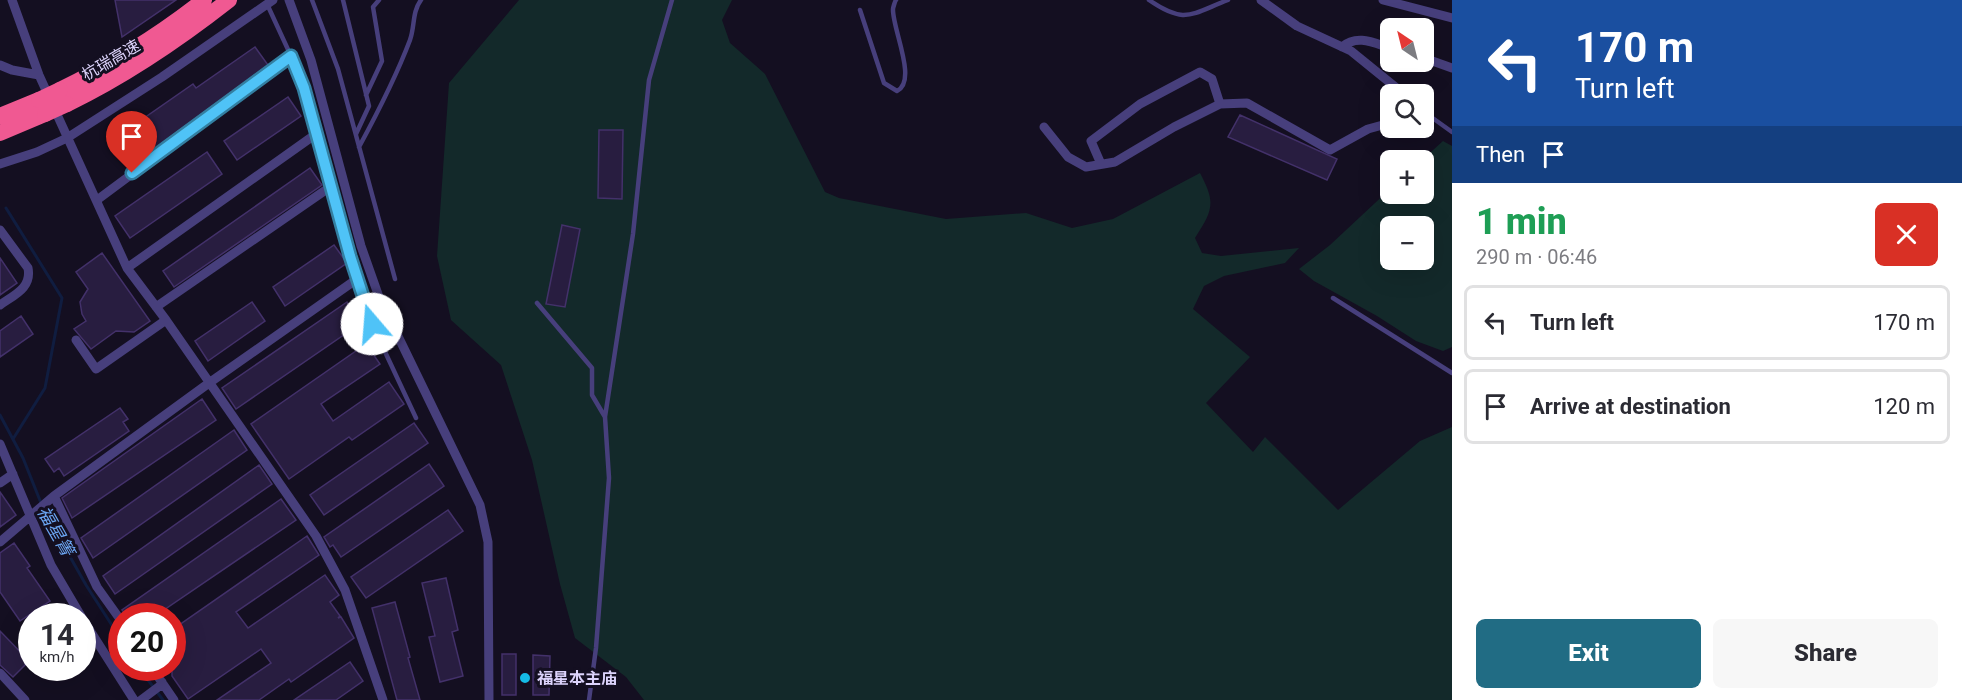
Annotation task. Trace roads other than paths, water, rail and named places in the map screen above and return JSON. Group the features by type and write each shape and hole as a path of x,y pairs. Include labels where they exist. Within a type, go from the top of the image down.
{"highway":[{"name":"杭瑞高速","path":"64,97 204,0"},
{"name":"杭瑞高速","path":"0,133 42,107 124,74 161,51 229,0"},
{"name":"杭瑞高速","path":"0,116 42,107"}],"street":[{"path":"12,0 14,11 39,75 127,268 166,320 316,536 345,590 383,700"},
{"path":"289,0 294,8 311,60 361,246 379,297 480,505 488,543 489,700"},
{"path":"1262,0 1297,26 1351,51 1392,84"},
{"path":"1383,0 1452,18"},
{"path":"0,164 37,152 67,138 162,77 270,2"},
{"path":"1342,47 1347,43 1362,39 1380,45"},
{"path":"96,200 291,56"},
{"path":"1434,62 1452,68"},
{"path":"0,65 12,70 39,75"},
{"path":"1101,164 1090,141 1140,104 1200,72 1212,79 1220,104"},
{"path":"1044,127 1068,157 1086,167 1115,162 1174,127 1220,104 1247,103 1330,150 1368,129 1380,126"},
{"path":"127,268 316,134"},
{"path":"156,307 330,187"},
{"path":"0,230 28,268 29,280 25,288 0,305"},
{"path":"0,542 52,499 208,383 357,279"},
{"path":"76,340 96,369 166,320"},
{"path":"0,444 34,515 51,565 74,603"},
{"path":"0,483 13,474"},
{"path":"52,499 98,587 109,603"},
{"path":"96,639 134,700"},
{"path":"0,673 25,700"},
{"path":"145,697 161,683 174,700"}],"lane":[{"path":"312,0 338,69 395,279"},
{"path":"343,0 369,106 356,134"},
{"path":"366,95 382,61 373,7 379,0"},
{"path":"359,147 384,102 411,37 416,7 421,0"},
{"path":"589,700 596,648 609,478 605,417 633,234 650,80 672,0"},
{"path":"860,10 884,83 897,91 902,89 905,82 906,69 893,9 896,0"},
{"path":"1149,0 1167,13 1184,17 1228,0"},
{"path":"270,2 304,88 330,187 372,324 416,417"},
{"path":"1434,119 1452,132"},
{"path":"1333,298 1452,373"},
{"path":"537,303 592,368 592,395 605,417"}],"waterway":[{"path":"6,208 62,298 45,388 13,439"},
{"name":"福星箐","path":"0,415 23,458 41,503"},
{"name":"福星箐","path":"43,509 108,619"},
{"name":"福星箐","path":"149,681 163,700"}],"place":[{"name":"福星本主庙","path":"525,678"}]}
